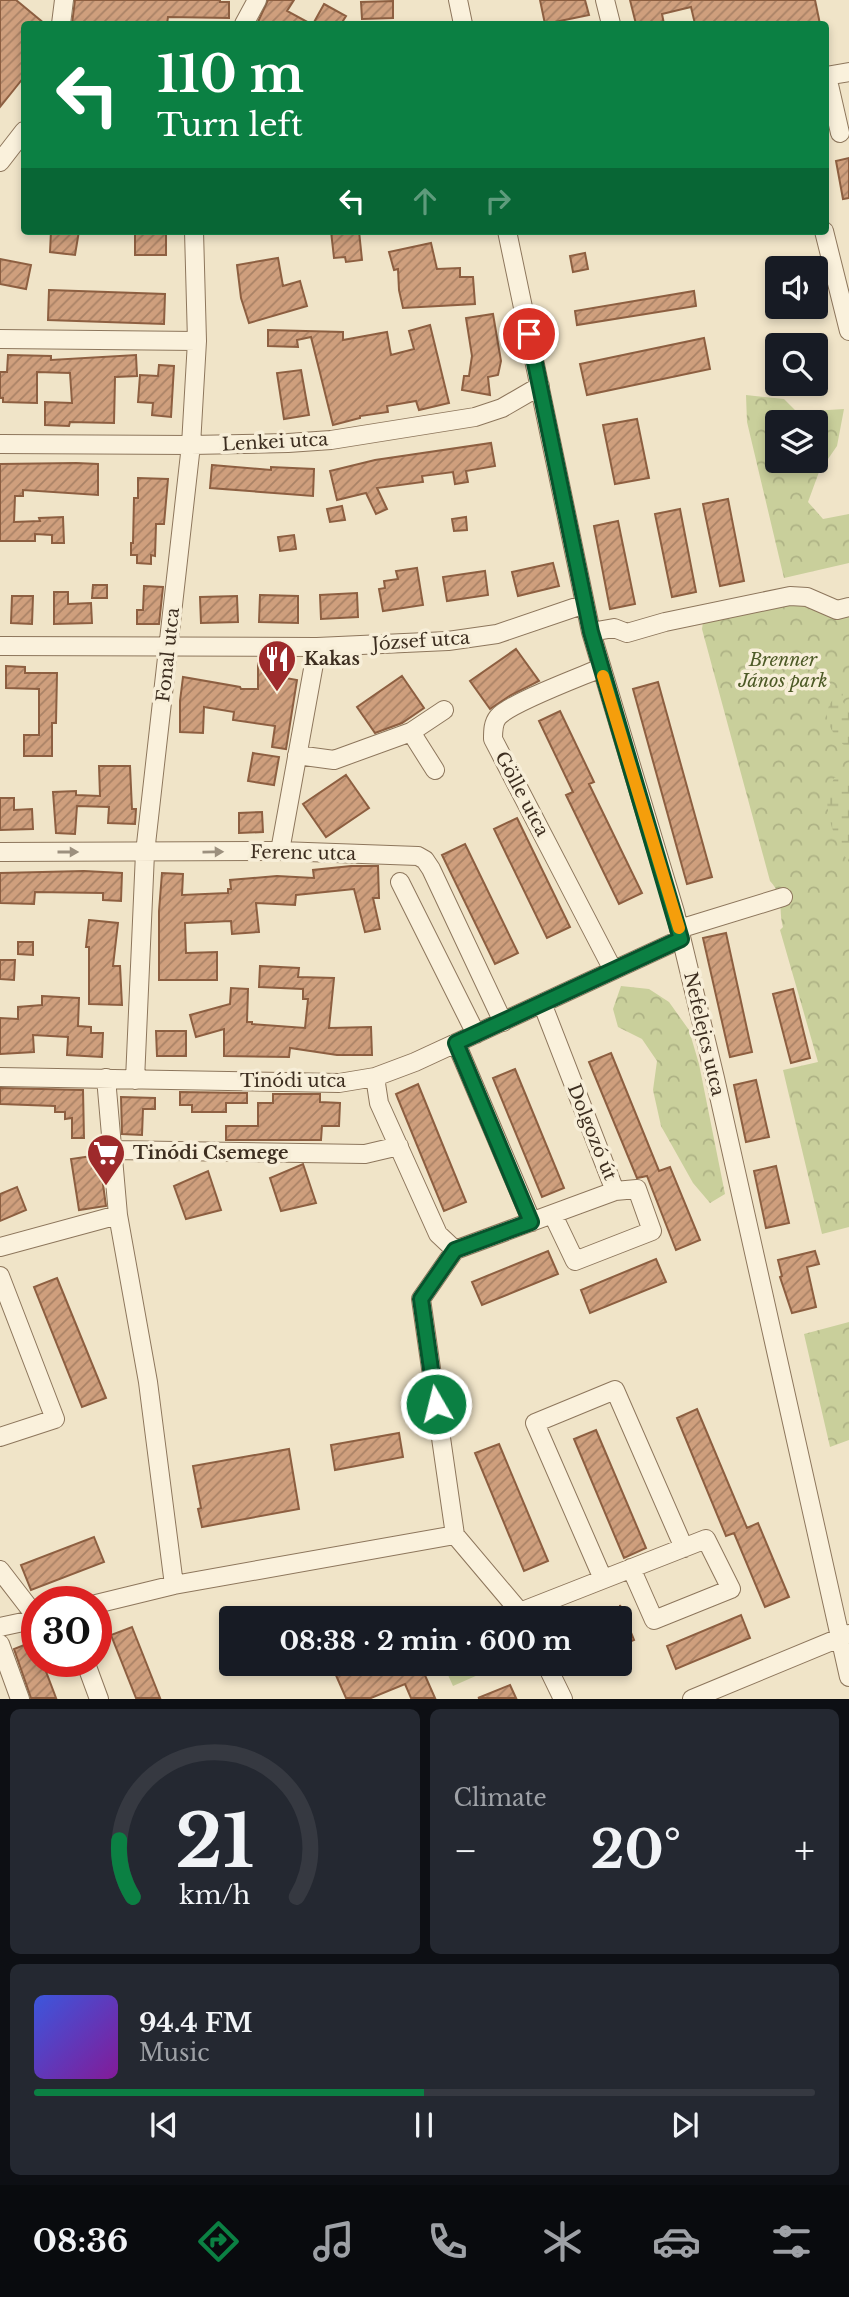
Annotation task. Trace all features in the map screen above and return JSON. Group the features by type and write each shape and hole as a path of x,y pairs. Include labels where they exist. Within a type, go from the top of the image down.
{"street":[{"path":"61,21 64,0"},
{"path":"246,21 257,0"},
{"path":"458,0 462,21"},
{"path":"605,0 610,21"},
{"path":"829,76 849,72"},
{"path":"829,84 841,133"},
{"path":"0,162 21,135"},
{"name":"Fonal utca","path":"135,1080 145,853 191,445 197,341 194,235"},
{"name":"Nefelejcs utca","path":"508,235 591,632 680,934 845,1636 849,1676"},
{"path":"825,235 849,331"},
{"path":"0,338 197,341"},
{"name":"Lenkei utca","path":"0,444 191,445 331,440 475,417 502,408 540,386"},
{"path":"591,632 614,628 627,633 665,622 790,596 807,597 837,610 849,607"},
{"name":"József utca","path":"0,646 317,647 447,641 497,634 585,604"},
{"path":"280,852 317,647"},
{"name":"Gölle utca","path":"601,668 512,707 498,717 493,739 613,970"},
{"path":"298,755 334,760 411,732 444,710"},
{"path":"411,732 435,770"},
{"name":"Ferenc utca","path":"0,852 280,852 409,854 422,857 431,869 503,1022"},
{"path":"400,882 476,1034"},
{"name":"Tinódi utca","path":"0,1077 339,1083 375,1077 503,1022 613,970 680,934 783,897"},
{"name":"Dolgozó út","path":"455,1250 615,1191 542,1003"},
{"path":"456,1043 531,1222"},
{"path":"375,1077 379,1103 438,1234 455,1250 421,1299 455,1535 514,1606"},
{"path":"106,1079 118,1215 148,1382 174,1585"},
{"path":"112,1150 365,1154 398,1146"},
{"path":"552,1215 575,1261 652,1231 637,1189 615,1191"},
{"path":"0,1247 118,1215"},
{"path":"0,1276 55,1419 0,1437"},
{"path":"603,1579 536,1423 614,1390 684,1548"},
{"path":"112,1600 174,1585 455,1535"},
{"path":"542,1606 603,1579 631,1568 684,1548 706,1539 731,1589 654,1620 631,1568"},
{"path":"0,1570 21,1597"},
{"path":"0,1627 21,1622"},
{"path":"692,1699 845,1636"},
{"path":"0,1644 20,1699"},
{"path":"552,1676 563,1699"},
{"path":"91,1677 99,1699"}],"green space":[{"path":"746,395 784,399 795,410 765,410 765,473 819,473 808,502 823,519 849,514 849,563 784,578 747,422"},
{"path":"844,409 837,446 828,459 828,410"},
{"name":"Brenner János park","path":"785,601 849,613 849,1227 822,1234 783,1070 818,1062 780,930 783,927 778,893 770,881 702,629 703,622"},
{"path":"844,685 842,700 849,713 849,750 835,735 827,717 830,704"},
{"path":"849,775 849,862 833,830 827,802 834,778"},
{"path":"621,986 649,989 669,1002 689,1030 699,1064 725,1194 710,1203 693,1183 661,1126 653,1090 657,1061 642,1039 618,1027 613,1009"},
{"path":"849,1322 849,1440 830,1447 804,1334"},
{"path":"448,1676 476,1676 453,1686"}],"building":[{"path":"0,0 16,0 41,21 21,21 21,81 0,107"},
{"path":"75,0 229,2 229,18 168,17 167,21 72,21"},
{"path":"268,0 294,0 287,11 305,21 258,21"},
{"path":"540,0 585,0 589,15 544,21"},
{"path":"630,0 815,0 819,21 694,21 691,7 662,14 663,21 635,21"},
{"path":"393,1 393,18 362,19 361,2"},
{"path":"324,4 346,16 343,21 315,21"},
{"path":"849,158 849,198 843,199 836,161"},
{"path":"51,235 78,235 75,255 50,252"},
{"path":"135,235 166,235 166,255 135,255"},
{"path":"331,235 359,235 362,260 346,262 345,257 334,258"},
{"path":"431,243 437,269 460,268 460,277 473,277 475,304 403,308 398,269 394,270 389,252"},
{"path":"585,253 588,269 573,272 570,256"},
{"path":"278,258 283,286 300,281 307,306 249,323 241,298 237,265"},
{"path":"0,259 31,265 26,289 0,284"},
{"path":"49,290 165,294 164,324 48,320"},
{"path":"694,291 696,306 577,325 575,311"},
{"path":"493,314 501,361 498,375 488,377 490,395 462,390 464,376 469,376 472,356 466,318"},
{"path":"430,325 449,403 419,410 416,401 387,406 388,412 360,416 333,425 311,337 297,340 298,347 268,346 268,330 343,332 343,340 387,332 391,355 414,349 409,331"},
{"path":"704,338 710,369 587,395 580,364"},
{"path":"8,355 51,356 51,360 136,355 137,376 115,377 114,423 70,422 69,426 45,425 45,402 72,403 70,373 37,372 37,403 3,402 3,398 0,398 0,372 7,372"},
{"path":"159,365 174,366 171,417 152,415 153,403 138,402 140,375 158,376"},
{"path":"301,370 309,415 284,419 277,373"},
{"path":"637,419 649,478 615,484 603,425"},
{"path":"491,443 495,466 466,471 468,482 455,484 453,472 422,476 423,482 377,488 387,509 376,514 366,493 337,500 330,471 375,460"},
{"path":"0,464 98,464 98,495 23,490 23,496 15,496 14,522 63,517 64,543 52,543 52,535 35,534 35,541 0,541"},
{"path":"212,465 271,470 271,467 314,469 313,496 210,488"},
{"path":"138,478 168,479 164,524 156,524 155,556 151,555 151,564 137,563 137,555 131,555 134,498 138,498"},
{"path":"728,499 744,581 720,586 703,504"},
{"path":"342,506 345,520 330,522 327,509"},
{"path":"680,509 696,592 672,597 655,514"},
{"path":"466,517 467,530 454,531 452,519"},
{"path":"618,521 635,604 610,609 594,526"},
{"path":"294,535 296,549 280,551 278,537"},
{"path":"553,563 559,586 518,596 512,572"},
{"path":"417,568 423,605 383,611 379,589 385,588 384,581 398,579 396,571"},
{"path":"485,571 488,595 447,601 443,577"},
{"path":"93,585 107,585 107,598 92,598"},
{"path":"144,586 163,587 159,624 137,624 137,610 143,610"},
{"path":"54,592 68,592 68,604 91,603 92,623 54,624"},
{"path":"357,593 358,617 321,619 320,595"},
{"path":"260,595 298,596 298,623 259,622"},
{"path":"12,596 33,596 32,624 11,623"},
{"path":"237,596 238,622 201,623 200,597"},
{"path":"516,649 539,681 490,709 470,681"},
{"path":"258,663 271,663 269,675 297,680 286,749 272,747 275,726 233,720 234,712 204,707 203,733 180,732 183,677 241,689 258,689"},
{"path":"6,666 25,667 25,673 57,673 52,756 24,756 24,735 39,735 39,689 6,688"},
{"path":"402,676 424,708 402,723 375,733 357,707"},
{"path":"658,682 712,877 687,884 633,689"},
{"path":"560,711 594,782 589,784 642,893 619,904 566,795 573,792 539,721"},
{"path":"253,753 279,757 274,785 248,781"},
{"path":"99,766 130,766 132,809 136,809 135,824 108,823 109,807 77,806 75,834 56,833 53,792 76,791 76,795 100,796"},
{"path":"346,775 369,808 326,837 303,804"},
{"path":"0,798 14,798 14,810 32,809 33,829 0,830"},
{"path":"262,812 263,832 239,833 239,813"},
{"path":"517,818 570,927 547,938 494,829"},
{"path":"465,844 518,953 495,964 442,855"},
{"path":"378,866 379,898 373,898 380,929 365,932 354,889 296,895 295,905 256,903 259,932 232,934 231,921 185,923 186,953 217,952 217,980 159,980 162,873 183,874 182,895 228,893 228,889 231,889 230,880 277,876 314,878 313,870"},
{"path":"0,873 122,873 121,901 103,900 103,893 35,892 34,904 0,903"},
{"path":"89,920 118,923 113,966 120,966 122,1005 89,1004 89,947 86,947"},
{"path":"726,933 752,1052 730,1057 703,938"},
{"path":"18,942 33,942 33,955 18,954"},
{"path":"0,960 15,960 14,980 0,979"},
{"path":"260,966 299,968 298,977 334,978 329,1028 371,1027 372,1055 337,1055 290,1048 289,1057 224,1056 224,1029 196,1037 190,1015 230,1004 231,988 248,989 247,1022 305,1028 308,999 303,999 303,989 259,987"},
{"path":"793,989 810,1058 791,1063 773,994"},
{"path":"42,996 79,998 78,1026 91,1027 91,1033 103,1033 102,1057 67,1055 68,1037 33,1035 34,1052 0,1054 0,1018 18,1019 18,1007 42,1005"},
{"path":"156,1031 186,1031 186,1056 157,1056"},
{"path":"611,1053 659,1171 670,1167 700,1240 676,1250 647,1176 637,1178 589,1062"},
{"path":"515,1069 564,1188 542,1197 493,1078"},
{"path":"756,1080 769,1137 746,1142 734,1085"},
{"path":"418,1084 466,1202 444,1211 396,1094"},
{"path":"0,1088 83,1090 84,1138 72,1138 72,1118 65,1119 65,1112 55,1112 55,1106 0,1104"},
{"path":"180,1092 247,1093 247,1103 226,1103 226,1112 192,1112 192,1105 180,1105"},
{"path":"273,1094 320,1094 320,1102 340,1103 339,1126 322,1126 321,1140 226,1140 226,1126 258,1126 258,1103 273,1103"},
{"path":"121,1097 155,1098 155,1109 143,1109 142,1135 122,1134"},
{"path":"99,1155 106,1206 79,1210 71,1159"},
{"path":"303,1164 316,1203 281,1211 270,1178"},
{"path":"776,1166 789,1223 766,1228 754,1171"},
{"path":"208,1171 221,1210 186,1219 174,1186"},
{"path":"17,1187 26,1210 0,1221 0,1194"},
{"path":"548,1251 558,1274 482,1305 472,1282"},
{"path":"815,1251 819,1264 807,1267 816,1307 792,1313 780,1277 782,1276 778,1260"},
{"path":"656,1259 666,1282 590,1313 581,1290"},
{"path":"57,1278 106,1398 82,1407 34,1287"},
{"path":"697,1409 747,1528 758,1523 789,1597 765,1607 734,1533 726,1536 677,1418"},
{"path":"596,1430 646,1548 624,1558 574,1439"},
{"path":"399,1433 403,1457 335,1470 331,1445"},
{"path":"499,1444 548,1561 524,1571 475,1453"},
{"path":"289,1449 299,1509 202,1527 193,1466"},
{"path":"94,1537 104,1562 41,1586 29,1586 21,1565"},
{"path":"741,1615 750,1638 676,1669 667,1646"},
{"path":"132,1627 160,1698 136,1698 112,1635"},
{"path":"21,1646 21,1669 14,1649"},
{"path":"336,1676 425,1676 435,1698 411,1698 405,1684 371,1698 346,1698"},
{"path":"24,1677 48,1677 56,1698 31,1698"},
{"path":"510,1685 516,1698 478,1698"}],"slow traffic":[{"path":"603,676 679,928"}],"place":[{"name":"Kakas","path":"277,693"},
{"name":"Tinódi Csemege","path":"106,1187"}],"route":[{"path":"436,1404 421,1299 455,1250 531,1222 456,1043 681,939 591,632 529,334"}]}
